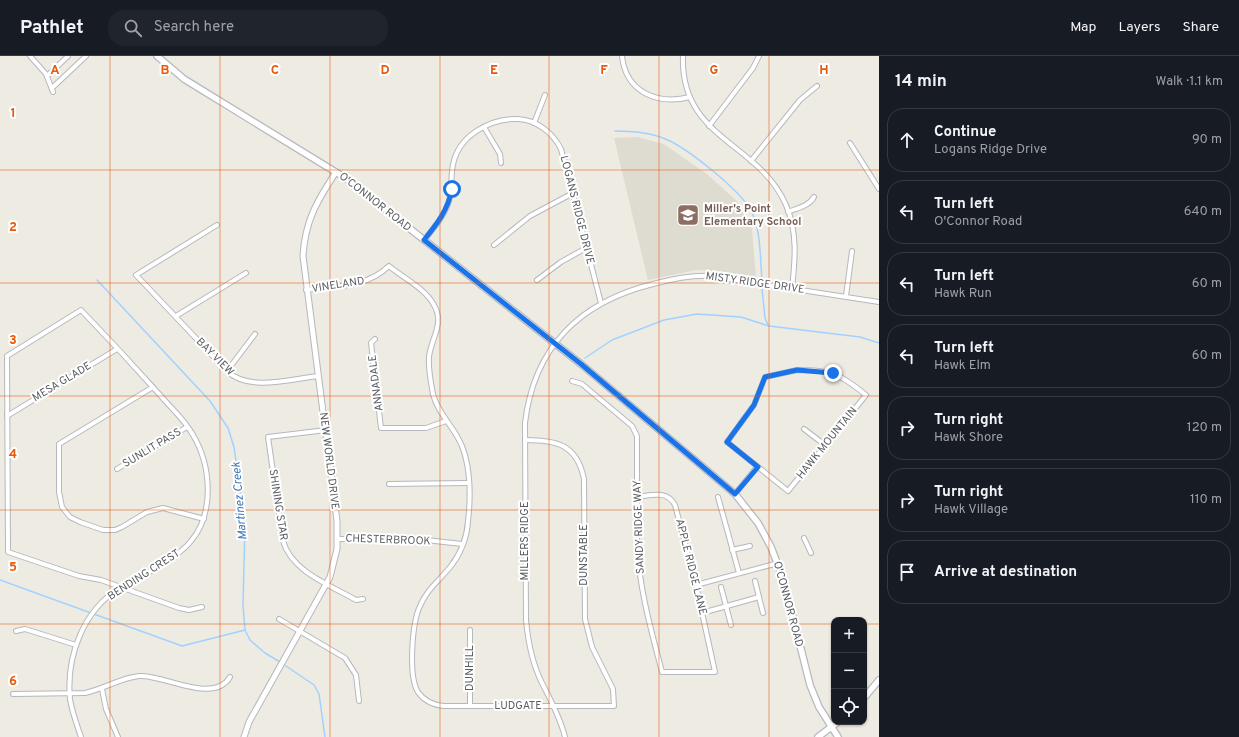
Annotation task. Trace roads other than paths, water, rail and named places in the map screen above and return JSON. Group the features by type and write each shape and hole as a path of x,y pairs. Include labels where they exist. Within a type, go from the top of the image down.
{"main road":[{"name":"O'CONNOR ROAD","path":"157,56 184,79 336,172 554,343 735,494 758,523 778,563 810,685 820,707 838,737"},
{"path":"867,694 879,680"},
{"path":"818,737 834,725"}],"street":[{"path":"30,56 47,76 53,90 86,56"},
{"path":"47,76 68,56"},
{"path":"622,56 629,78 643,92 652,97 666,101 690,97"},
{"path":"683,56 683,74 690,97 698,113 709,126 751,161 774,184 788,212 795,243 792,289"},
{"path":"709,126 753,68 759,56"},
{"path":"751,161 800,100 817,86"},
{"path":"534,123 545,95"},
{"name":"LOGANS RIDGE DRIVE","path":"424,240 442,216 448,203 452,189 452,166 459,148 470,136 495,122 511,119 522,119 534,123 549,132 558,144 563,155 601,303"},
{"path":"484,127 500,154 501,163"},
{"path":"850,143 879,189"},
{"name":"NEW WORLD DRIVE","path":"244,737 249,722 327,584 335,563 338,538 326,430 306,290 303,256 306,228 317,200 336,172"},
{"path":"494,245 530,216 573,193"},
{"path":"788,212 812,201 814,197"},
{"name":"BAY VIEW","path":"217,225 136,275 237,379 253,383 318,376"},
{"path":"537,280 561,262 586,248"},
{"path":"846,296 852,251"},
{"name":"VINELAND","path":"306,290 363,282 377,276 389,266 430,298 437,311 438,327 429,362 435,401 446,421"},
{"path":"176,316 246,274"},
{"name":"MISTY RIDGE DRIVE","path":"554,343 575,321 601,303 640,287 699,275 879,302"},
{"name":"BENDING CREST","path":"7,416 7,356 81,310 153,387 187,427 198,443 204,467 208,503 204,519 196,536 179,552 120,588 96,609 88,620 76,645 70,667 70,693 72,710 81,737"},
{"path":"227,370 255,334"},
{"name":"ANNADALE","path":"375,339 371,343 381,428 426,428 437,426 446,421"},
{"name":"MILLERS RIDGE","path":"554,343 544,360 527,406 525,440 526,620 530,650 536,668 554,706 565,737"},
{"name":"MESA GLADE","path":"7,416 117,349"},
{"name":"HAWK MOUNTAIN","path":"797,370 833,373 847,379 866,395 825,445 788,491 727,442 754,405 765,377 797,370"},
{"name":"SANDY RIDGE WAY","path":"572,382 582,384 632,426 637,436 639,451 637,497 638,549 642,588 662,672 715,672"},
{"path":"153,387 58,444 60,499 65,512 75,520 103,530 115,530 122,528 147,512 163,508 204,519"},
{"path":"7,416 8,552 79,576 101,580 179,608 189,610 202,607"},
{"path":"446,421 463,447 468,464 469,520 462,544"},
{"name":"SUNLIT PASS","path":"117,469 187,427"},
{"path":"804,429 825,445"},
{"name":"SHINING STAR","path":"326,430 268,437 284,546 297,564 327,584 356,600 364,599"},
{"name":"DUNSTABLE","path":"525,440 550,440 562,445 573,454 582,470 584,479 585,619 592,648 613,689 614,706"},
{"path":"735,494 758,467"},
{"path":"389,484 468,483"},
{"name":"APPLE RIDGE LANE","path":"637,497 659,494 671,498 675,505 696,585 715,672"},
{"path":"718,497 739,573"},
{"name":"CHESTERBROOK","path":"338,538 417,539 462,544"},
{"path":"804,538 811,553"},
{"name":"LUDGATE","path":"462,544 451,566 426,593 415,619 413,638 414,680 416,688 424,698 438,705 614,706"},
{"path":"732,550 750,546"},
{"path":"696,585 778,563"},
{"path":"755,581 763,613"},
{"path":"721,588 731,624"},
{"path":"702,612 759,598"},
{"path":"279,619 339,654 350,663 357,679 359,700"},
{"path":"16,631 25,629 76,645"},
{"name":"DUNHILL","path":"470,630 470,706"},
{"path":"13,694 85,693 102,689 138,676 157,677 186,687 199,689 223,684 230,677"},
{"path":"102,689 106,708 118,737"}],"waterway":[{"path":"615,131 645,133 663,138 673,143 713,171 739,195 753,215 758,230 762,279"},
{"name":"Martinez Creek","path":"97,280 210,401 228,428 234,447 245,526 243,605 245,630 250,640 265,653 280,662"},
{"path":"762,289 765,318 768,325"},
{"path":"585,358 612,340 664,320 697,314 741,317 769,326 860,337 879,343"},
{"path":"0,580 182,646 245,630"},
{"name":"Martinez Creek","path":"283,664 314,685 319,694 325,737"}],"place":[{"name":"Miller's Point Elementary School","path":"688,215"}]}
